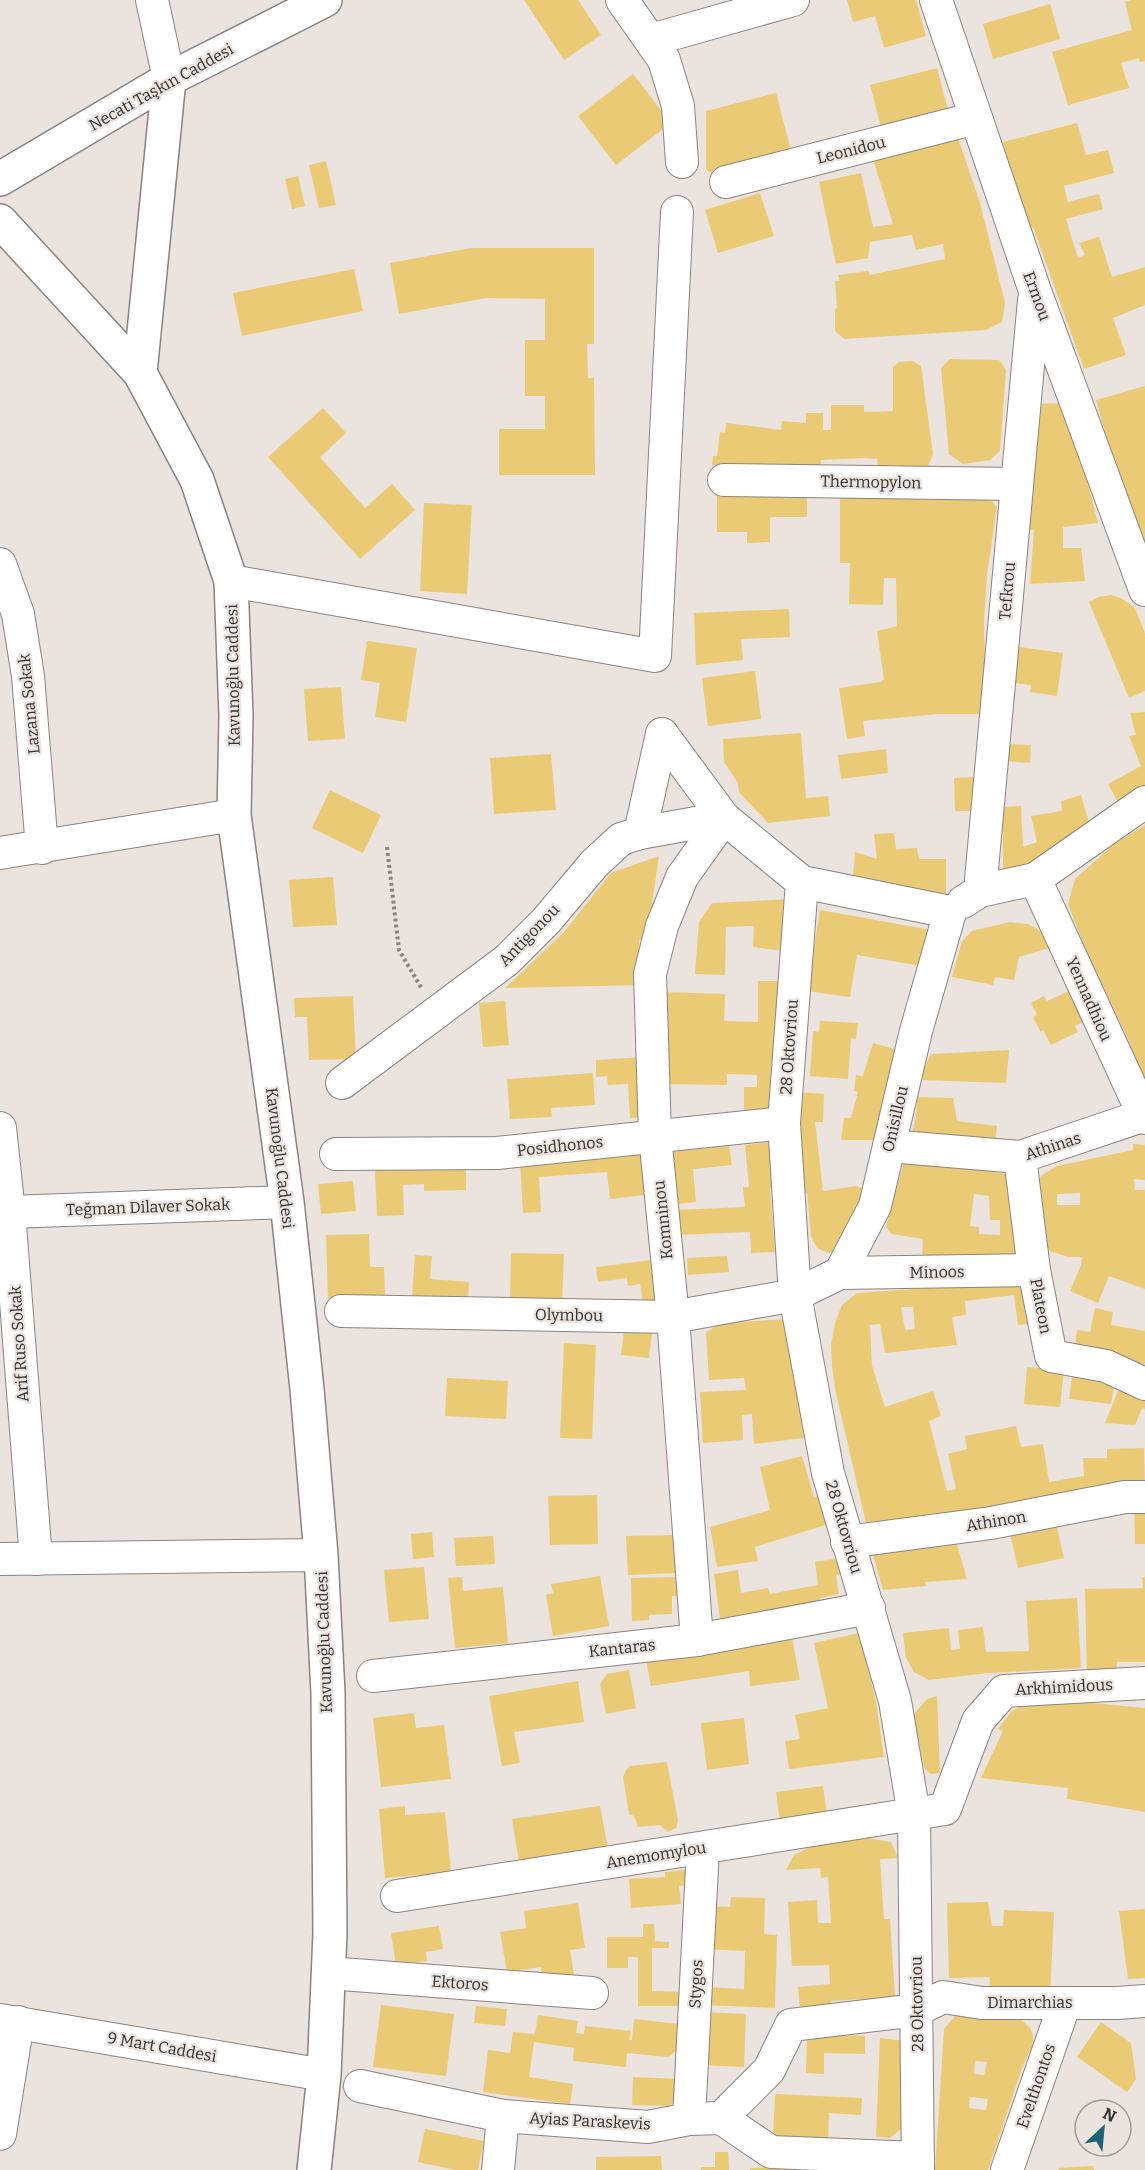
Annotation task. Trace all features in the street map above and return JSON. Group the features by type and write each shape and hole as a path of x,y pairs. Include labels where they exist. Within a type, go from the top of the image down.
{"main road":[{"name":"Necati Taşkın Caddesi","path":"0,179 170,79 325,0"},
{"path":"140,373 170,79"},
{"name":"Kavunoğlu Caddesi","path":"0,221 140,373 197,480 231,581 236,716 234,815 287,1202 307,1389 321,1555 328,1693 330,1933 324,2075 314,2170"}],"street":[{"path":"152,0 170,79"},
{"path":"622,0 664,60 678,106 682,162"},
{"path":"651,40 793,0"},
{"name":"Ermou","path":"936,0 1035,291 1142,577"},
{"name":"Leonidou","path":"726,182 976,118"},
{"path":"231,581 655,656 677,212"},
{"name":"Tefkrou","path":"980,891 1035,291"},
{"name":"Thermopylon","path":"724,480 1017,484"},
{"name":"Lazana Sokak","path":"0,564 18,614 26,666 42,848"},
{"path":"640,833 662,734 724,818 801,882 950,912 980,891 1035,879 1145,802"},
{"path":"0,853 234,815"},
{"name":"Antigonou","path":"342,1083 507,960 546,921 594,864 621,839 640,833 724,818"},
{"name":"Komninou","path":"697,1640 672,1317 655,1136 650,975 662,927 682,877 724,818"},
{"name":"Yennadhiou","path":"1035,879 1144,1117"},
{"name":"28 Oktovriou","path":"801,882 784,1123 795,1295 828,1473 895,1701 915,1815 918,2164"},
{"name":"Onisillou","path":"840,1273 875,1206 916,1031 950,912"},
{"name":"Athinas","path":"889,1146 1020,1157 1144,1117"},
{"name":"Posidhonos","path":"336,1154 497,1152 784,1123"},
{"name":"Arif Ruso Sokak","path":"0,1130 9,1212 36,1559"},
{"name":"Plateon","path":"1020,1157 1034,1270 1051,1356 1106,1365 1145,1384"},
{"name":"Teğman Dilaver Sokak","path":"9,1212 287,1202"},
{"name":"Minoos","path":"840,1273 1034,1270"},
{"path":"795,1295 840,1273"},
{"name":"Olymbou","path":"340,1311 672,1317 795,1295"},
{"name":"Athinon","path":"847,1542 991,1523 1125,1497 1145,1497"},
{"path":"0,1559 321,1555"},
{"name":"Kantaras","path":"373,1676 697,1640 869,1608"},
{"name":"Arkhimidous","path":"915,1815 945,1809 978,1721 1004,1691 1145,1683"},
{"name":"Anemomylou","path":"397,1896 915,1815"},
{"name":"Stygos","path":"689,2119 703,1848"},
{"name":"Ektoros","path":"328,1973 592,1993"},
{"name":"Dimarchias","path":"917,2010 943,1997 982,2003 1145,2001"},
{"name":"Evelthontos","path":"1007,2170 1065,2003"},
{"path":"917,2010 791,2025 769,2070 721,2118 771,2152 918,2164"},
{"path":"0,2134 9,2021"},
{"name":"9 Mart Caddesi","path":"9,2021 324,2075"},
{"name":"Ayias Paraskevis","path":"360,2086 503,2116 648,2127 689,2119 721,2118"},
{"path":"498,2170 503,2116"}],"path":[{"path":"387,847 399,950 435,1012"}],"building":[{"path":"524,0 578,0 601,35 564,60"},
{"path":"847,0 916,0 926,36 884,48 875,16 853,22"},
{"path":"1145,0 1145,61 1140,62 1139,58 1121,63 1129,88 1068,105 1052,52 1132,30 1125,2"},
{"path":"1050,4 1060,39 993,59 983,24"},
{"path":"937,68 949,114 882,131 870,85"},
{"path":"633,74 671,123 616,165 578,116"},
{"path":"776,93 792,154 712,174 706,169 706,111"},
{"path":"1077,123 1086,155 1108,150 1114,173 1064,186 1068,202 1099,194 1103,209 1066,219 1078,258 1085,255 1079,243 1099,237 1112,277 1145,267 1145,305 1113,318 1126,355 1084,369 1033,227 1027,229 1003,142"},
{"path":"957,135 980,203 1005,303 1002,322 986,330 844,339 835,331 835,309 837,308 835,281 840,281 838,275 868,271 870,275 945,259 943,244 916,250 912,235 870,242 868,258 836,264 819,182 861,173 873,227 893,224 873,159"},
{"path":"326,161 336,205 319,208 309,165"},
{"path":"298,176 305,206 292,209 285,179"},
{"path":"760,193 774,236 718,253 705,210"},
{"path":"471,248 594,248 594,344 587,344 588,378 594,378 595,475 499,475 499,429 545,429 545,396 525,396 525,340 545,340 545,299 486,298 399,314 390,263"},
{"path":"354,269 363,311 242,336 233,293"},
{"path":"950,359 999,360 1006,370 1000,451 990,460 963,464 949,454 941,368"},
{"path":"913,361 921,366 933,454 928,466 902,469 898,465 878,466 877,459 865,458 821,460 821,468 753,470 712,465 713,456 717,456 720,432 725,433 726,423 781,430 782,421 806,423 806,413 823,413 823,430 831,430 831,405 864,405 864,412 893,411 893,367 899,362"},
{"path":"1145,386 1145,546 1117,474 1096,400"},
{"path":"1067,403 1098,523 1063,527 1063,548 1081,548 1085,581 1030,584 1034,530 1025,530 1034,404"},
{"path":"323,408 346,433 320,457 365,508 392,484 415,510 360,559 268,457"},
{"path":"717,494 807,494 807,517 770,517 770,542 747,543 747,532 717,532"},
{"path":"840,498 944,500 989,498 997,507 987,575 984,620 986,714 939,714 863,721 865,736 847,739 839,688 881,682 884,679 877,631 897,626 896,578 884,578 883,605 849,604 850,563 840,563"},
{"path":"424,503 472,505 467,594 420,591"},
{"path":"1111,595 1121,598 1135,608 1145,633 1145,691 1129,698 1089,602"},
{"path":"789,609 790,637 741,639 743,660 696,665 694,613"},
{"path":"367,641 417,648 406,722 375,717 380,683 361,680"},
{"path":"1012,646 1063,653 1057,696 1030,692 1031,685 1007,682"},
{"path":"755,671 761,719 708,726 702,678"},
{"path":"341,687 345,739 308,741 304,689"},
{"path":"1145,712 1145,792 1121,808 1108,784 1141,766 1129,736 1136,735 1130,713"},
{"path":"801,733 806,798 828,796 830,816 768,823 739,792 738,783 724,762 723,739"},
{"path":"1005,744 1031,745 1030,763 1003,761"},
{"path":"886,749 888,773 841,779 838,755"},
{"path":"551,754 556,810 494,814 490,758"},
{"path":"978,777 979,811 955,811 954,778"},
{"path":"330,790 381,815 363,853 312,828"},
{"path":"1081,795 1091,830 1042,861 1007,873 1003,869 1003,807 1021,806 1023,847 1037,842 1031,816 1062,811 1061,801"},
{"path":"1145,825 1145,1085 1128,1039 1084,946 1068,904 1075,879 1114,844"},
{"path":"894,833 896,849 917,848 919,859 946,859 946,896 853,878 855,852 877,859 874,834"},
{"path":"659,856 647,938 639,940 640,985 505,988 563,933 611,873"},
{"path":"333,877 337,925 293,927 289,880"},
{"path":"796,899 791,952 753,947 754,926 726,927 725,975 695,974 699,922 712,903"},
{"path":"820,910 937,931 927,967 857,955 850,997 807,991"},
{"path":"1010,922 1028,924 1046,934 1056,946 1019,957 1014,980 995,977 993,985 952,977 962,941 972,931"},
{"path":"758,981 786,981 777,1108 744,1114 744,1087 757,1087 757,1075 727,1074 727,1085 661,1084 662,992 725,994 724,1021 758,1022"},
{"path":"1069,991 1076,1007 1081,1004 1088,1020 1075,1026 1078,1032 1051,1045 1033,1017 1037,1015 1031,1003 1044,996 1047,1001"},
{"path":"353,996 356,1059 309,1060 307,1017 295,1017 294,998"},
{"path":"505,1001 509,1045 483,1047 479,1003"},
{"path":"820,1021 858,1023 856,1039 851,1038 848,1079 810,1076 813,1031 819,1032"},
{"path":"873,1043 902,1051 878,1140 841,1140 844,1118 851,1118 858,1092 854,1091 856,1075 863,1076"},
{"path":"1009,1050 1006,1083 923,1080 923,1071 931,1054"},
{"path":"644,1057 647,1117 630,1118 628,1084 608,1085 607,1076 596,1077 596,1060"},
{"path":"593,1073 595,1105 551,1108 552,1117 510,1119 507,1079"},
{"path":"795,1092 824,1094 823,1122 815,1122 823,1191 857,1186 870,1193 841,1251 828,1253 817,1248 811,1236 807,1193 799,1193"},
{"path":"917,1097 953,1098 957,1121 997,1126 994,1149 910,1140 916,1117"},
{"path":"771,1142 775,1187 770,1188 775,1252 751,1253 750,1232 676,1235 675,1210 745,1207 743,1187 749,1187 745,1145"},
{"path":"1133,1144 1145,1145 1145,1180 1134,1179 1135,1190 1145,1190 1145,1289 1109,1276 1098,1303 1070,1291 1082,1257 1068,1257 1050,1251 1038,1235 1033,1194 1042,1175 1057,1166 1133,1150","holes":["1080,1193 1080,1205 1057,1205 1057,1194"]},
{"path":"729,1146 732,1165 693,1169 696,1202 677,1204 672,1152"},
{"path":"648,1151 653,1194 610,1199 607,1172 539,1177 541,1212 523,1213 520,1162"},
{"path":"911,1159 1013,1175 1018,1262 922,1261 923,1239 892,1234 886,1227 903,1165","holes":["974,1194 989,1196 990,1220 1000,1220 1000,1235 979,1234 979,1227 970,1226"]},
{"path":"466,1165 466,1190 424,1191 424,1184 403,1185 404,1215 377,1216 375,1172 379,1167"},
{"path":"353,1181 356,1211 321,1214 318,1184"},
{"path":"369,1234 370,1267 384,1267 385,1297 328,1298 326,1235"},
{"path":"511,1253 564,1254 562,1303 510,1301"},
{"path":"415,1255 432,1256 430,1279 469,1282 468,1300 412,1296"},
{"path":"727,1256 729,1272 688,1275 687,1258"},
{"path":"660,1259 667,1306 644,1309 640,1284 628,1286 627,1278 598,1282 596,1267"},
{"path":"1028,1275 1034,1323 1018,1325 1014,1295 965,1301 966,1315 952,1317 957,1345 885,1353 880,1324 870,1325 872,1366 885,1407 933,1391 941,1416 929,1421 947,1491 956,1489 948,1454 967,1449 965,1436 1016,1426 1021,1447 1043,1444 1049,1482 1084,1476 1083,1458 1107,1458 1107,1449 1144,1448 1145,1488 1084,1488 1030,1504 867,1527 835,1389 831,1345 835,1323 842,1305 857,1293 930,1288","holes":["901,1307 913,1307 915,1329 905,1330"]},
{"path":"1095,1308 1113,1312 1111,1325 1145,1331 1145,1364 1074,1352 1077,1330 1090,1332"},
{"path":"790,1319 795,1381 804,1438 754,1444 752,1414 742,1415 743,1440 703,1443 700,1392 746,1390 744,1378 709,1380 706,1333 720,1323"},
{"path":"624,1330 652,1333 649,1358 621,1355"},
{"path":"564,1343 596,1345 592,1439 560,1438"},
{"path":"1027,1367 1064,1370 1060,1407 1024,1404"},
{"path":"1073,1369 1116,1375 1111,1404 1069,1399"},
{"path":"447,1378 508,1381 506,1419 445,1416"},
{"path":"1121,1384 1145,1394 1145,1409 1142,1408 1135,1425 1105,1423"},
{"path":"802,1456 814,1497 823,1494 832,1523 755,1547 758,1561 717,1567 710,1527 770,1510 760,1467"},
{"path":"597,1495 598,1544 550,1545 548,1496"},
{"path":"1134,1502 1145,1502 1145,1544 1135,1544"},
{"path":"1055,1519 1064,1558 1018,1568 1009,1529"},
{"path":"432,1532 434,1557 413,1559 411,1534"},
{"path":"675,1535 676,1573 628,1575 626,1536"},
{"path":"493,1536 495,1564 456,1566 454,1538"},
{"path":"956,1541 967,1579 925,1582 926,1586 883,1590 872,1551"},
{"path":"847,1557 850,1573 836,1575 839,1594 820,1598 822,1608 721,1626 714,1574 738,1570 741,1593 768,1588 770,1594 818,1585 815,1562"},
{"path":"424,1567 429,1619 389,1622 384,1570"},
{"path":"600,1576 609,1626 553,1636 546,1595 553,1593 551,1584"},
{"path":"462,1577 463,1591 503,1587 508,1643 455,1648 448,1578"},
{"path":"678,1577 679,1596 672,1596 672,1614 649,1615 649,1620 632,1621 631,1578"},
{"path":"1142,1577 1145,1577 1145,1662 1117,1662 1117,1677 1087,1678 1085,1589 1143,1588"},
{"path":"1077,1598 1081,1668 988,1673 929,1680 914,1672 906,1658 903,1633 949,1628 951,1650 960,1649 958,1630 983,1627 986,1652 1029,1651 1026,1601"},
{"path":"859,1633 876,1701 884,1757 789,1769 785,1741 800,1739 795,1715 828,1708 814,1643"},
{"path":"792,1638 800,1680 750,1686 749,1671 651,1686 646,1660"},
{"path":"629,1670 636,1708 606,1714 600,1684 607,1674"},
{"path":"578,1681 584,1722 514,1732 520,1763 502,1766 489,1696"},
{"path":"937,1696 940,1773 930,1774 924,1767 914,1714 927,1699"},
{"path":"1050,1699 1145,1708 1145,1812 1067,1799 1068,1788 981,1778 1003,1731 998,1729 1011,1712 1029,1701"},
{"path":"414,1713 416,1728 444,1725 451,1779 381,1787 373,1718"},
{"path":"744,1718 749,1764 707,1770 701,1723"},
{"path":"667,1762 678,1821 676,1828 668,1832 660,1825 638,1827 634,1816 629,1814 623,1777 626,1770 630,1766"},
{"path":"823,1786 828,1822 781,1829 776,1792"},
{"path":"405,1806 405,1815 445,1812 451,1872 385,1878 379,1809"},
{"path":"600,1806 608,1848 519,1862 512,1819"},
{"path":"868,1838 891,1842 898,1858 880,1859 884,1919 890,1919 895,1997 831,2001 832,2008 800,2009 798,1987 830,1984 829,1965 792,1966 788,1902 817,1900 818,1923 831,1923 828,1877 821,1878 820,1868 786,1870 794,1855 812,1846"},
{"path":"687,1870 689,1885 679,1886 681,1904 631,1908 629,1879 665,1877 665,1872"},
{"path":"731,1897 765,1898 764,1934 777,1935 775,2008 705,2005 706,1987 744,1989 745,1951 705,1949 706,1906 730,1907"},
{"path":"988,1902 992,1926 1003,1926 1004,1910 1054,1912 1050,1997 989,1994 990,1977 949,1978 947,1903"},
{"path":"578,1903 585,1948 570,1950 574,1975 543,1980 541,1967 507,1972 500,1932 526,1928 524,1911"},
{"path":"1145,1909 1145,1978 1128,1979 1119,1911"},
{"path":"643,1924 654,1924 655,1941 669,1942 669,1948 652,1948 652,1991 686,1992 686,2006 638,2006 638,1957 628,1957 628,1968 607,1968 607,1937 643,1937"},
{"path":"439,1926 443,1949 426,1952 427,1961 396,1965 391,1933"},
{"path":"381,2005 454,2014 446,2076 373,2067"},
{"path":"476,2006 507,2009 505,2026 474,2023"},
{"path":"971,2009 1016,2015 1030,2028 1033,2035 1033,2044 1022,2068 988,2170 935,2170 944,2029 954,2017","holes":["975,2061 987,2062 984,2075 974,2074","970,2097 988,2099 986,2110 969,2108"]},
{"path":"702,2012 746,2014 744,2067 700,2065"},
{"path":"538,2015 578,2021 576,2033 584,2034 585,2026 631,2031 629,2040 632,2040 634,2019 679,2024 676,2051 668,2057 627,2053 626,2067 573,2061 574,2048 534,2042 529,2077 573,2084 570,2104 483,2092 488,2050 510,2053 513,2032 535,2034"},
{"path":"1101,2022 1131,2043 1136,2079 1127,2092 1077,2057"},
{"path":"807,2034 865,2036 865,2054 824,2053 824,2074 806,2073"},
{"path":"880,2038 905,2041 901,2129 890,2138 876,2137"},
{"path":"633,2077 679,2079 679,2098 669,2106 632,2105"},
{"path":"775,2094 862,2098 861,2115 829,2113 828,2142 773,2140"},
{"path":"425,2129 484,2141 478,2170 455,2170 418,2162"},
{"path":"715,2152 728,2152 729,2170 701,2170 701,2167 715,2167"},
{"path":"661,2156 662,2170 596,2170 596,2157"},
{"path":"1093,2166 1094,2170 1059,2170 1058,2168"},
{"path":"811,2167 811,2170 750,2170 750,2168"}]}
